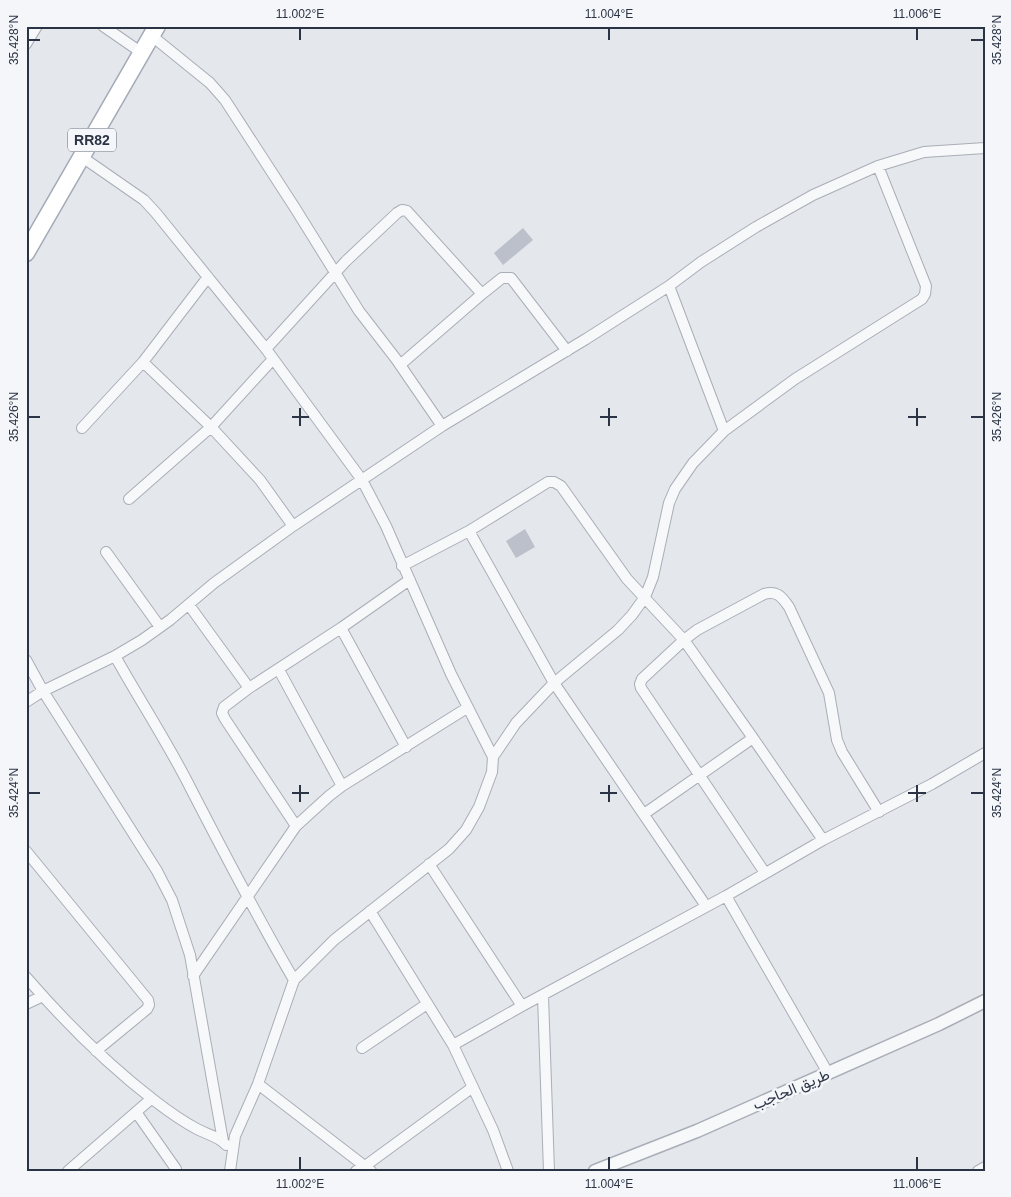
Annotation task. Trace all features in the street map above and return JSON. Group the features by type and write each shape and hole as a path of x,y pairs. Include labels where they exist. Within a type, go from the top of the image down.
{"main road":[{"name":"RR82","path":"26,253 155,31"}],"street":[{"path":"26,44 37,26"},
{"path":"103,26 142,53"},
{"path":"155,31 210,83 225,100 359,311 400,365 442,426"},
{"path":"26,702 43,691 115,656 160,627 214,583 293,526 442,426 567,351 669,286 701,262 756,227 813,195 878,166 924,152 985,148"},
{"path":"82,157 144,200 266,349 362,480 386,526 408,581 467,708 493,757"},
{"path":"230,1170 233,1141 238,1125 258,1084 294,980 334,940 448,849 466,830 479,807 488,785 492,772 493,757 516,723 554,683 618,630 645,597 653,577 664,520 675,489 693,463 724,431 795,379 922,299 926,286 878,166"},
{"path":"266,349 336,272 402,210 407,211 482,294"},
{"path":"82,428 143,362 208,277"},
{"path":"400,365 502,278 512,278 567,351"},
{"path":"669,286 724,431"},
{"path":"129,499 211,427 273,359"},
{"path":"143,362 211,427 260,480 293,526"},
{"path":"402,566 469,531 543,484 554,482 561,486 627,579 684,640 823,840"},
{"path":"469,531 554,683 706,906"},
{"path":"106,552 160,627"},
{"path":"296,826 222,713 224,707 249,688 341,628 408,581"},
{"path":"765,872 640,684 642,679 697,630 764,594 775,592 782,596 789,607 829,694 837,740 842,752 879,812"},
{"path":"189,605 249,688"},
{"path":"341,628 406,747"},
{"path":"115,656 186,780 248,898 294,980"},
{"path":"26,660 43,691 157,871 172,900 190,955 223,1140 232,1153"},
{"path":"278,670 342,786"},
{"path":"194,976 296,826 342,786 467,708"},
{"path":"644,814 753,738"},
{"path":"453,1045 726,896 823,840 932,784 985,753"},
{"path":"26,851 148,1000 149,1005 147,1009 96,1051"},
{"path":"430,864 522,1006"},
{"path":"726,896 828,1073"},
{"path":"370,911 453,1045 493,1130 508,1171"},
{"path":"26,977 112,1067 151,1098 195,1128 208,1136 223,1140"},
{"path":"26,1004 43,996"},
{"path":"543,996 549,1171"},
{"name":"طريق الحاجب","path":"595,1171 664,1145 939,1024 985,1001"},
{"path":"362,1048 427,1004"},
{"path":"258,1084 368,1168"},
{"path":"356,1171 368,1168 473,1087"},
{"path":"68,1171 151,1098"},
{"path":"136,1112 176,1169"},
{"path":"978,1171 985,1167"}],"building":[{"path":"523,228 533,240 503,265 494,253"},
{"path":"525,529 535,547 516,558 506,541"}]}
